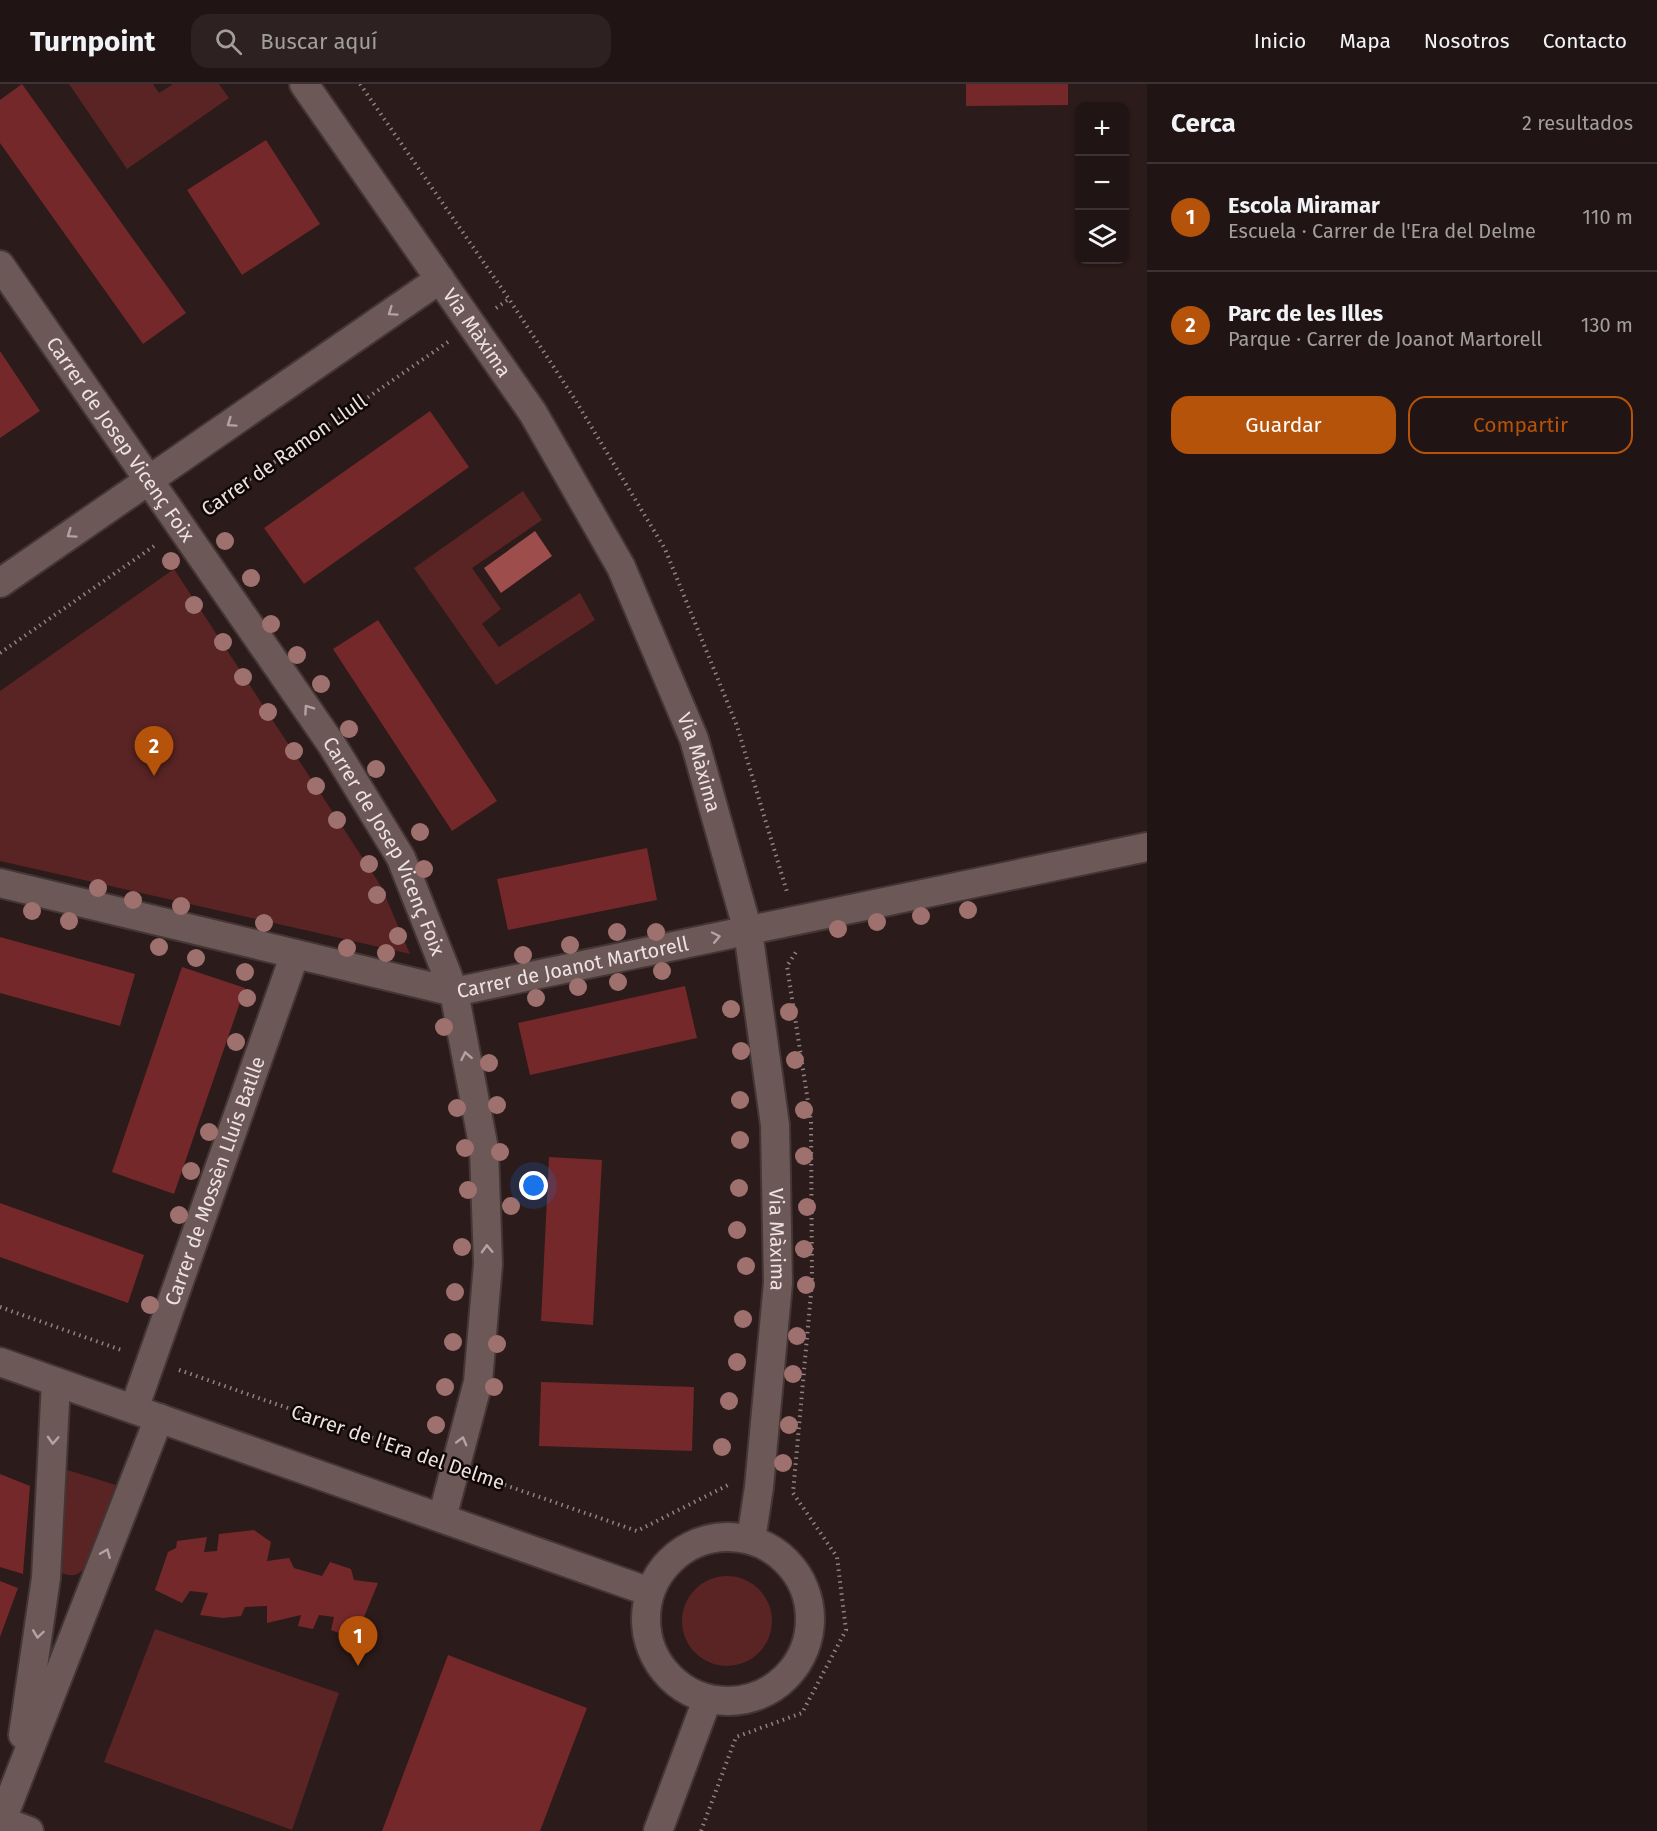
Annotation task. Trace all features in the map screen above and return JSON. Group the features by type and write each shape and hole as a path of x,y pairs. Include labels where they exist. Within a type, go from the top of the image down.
{"street":[{"name":"Via Màxima","path":"304,84 533,413 621,567 694,739 748,931 775,1125 778,1283 759,1487 751,1540"},
{"name":"Carrer de Josep Vicenç Foix","path":"0,265 332,745 401,858 454,992 484,1149 488,1264 478,1382 442,1518"},
{"path":"0,583 440,279"},
{"name":"Carrer de Joanot Martorell","path":"0,883 454,992 1147,847"},
{"name":"Carrer de Mossèn Lluís Batlle","path":"1,1822 94,1584 146,1414 151,1360 294,954"},
{"path":"0,1362 650,1592"},
{"name":"Carrer de Mossèn Lluís Batlle","path":"16,1783 46,1578 56,1382"},
{"path":"727,1537 751,1540 776,1553 796,1574 808,1599 810,1628 802,1655 786,1678 763,1695 735,1702 707,1700 682,1689 662,1670 650,1646 645,1618 650,1592 662,1570 680,1552 702,1541 727,1537"},
{"path":"46,1578 68,1590 94,1584"},
{"path":"658,1831 707,1700"},
{"path":"1,1822 29,1831"}],"path":[{"name":"Carrer de Ramon Llull","path":"0,653 509,299"},
{"name":"Carrer de l'Era del Delme","path":"0,1307 637,1531 733,1483 759,1487"}],"shaded area":[{"path":"69,84 153,84 159,93 173,84 219,84 229,98 127,169"},
{"path":"523,491 542,520 472,568 501,609 482,624 499,647 580,593 595,620 496,685 414,568"},
{"path":"535,531 552,556 501,593 484,568"},
{"path":"174,569 381,886 410,954 0,861 0,691"},
{"path":"61,1468 116,1485 86,1565 74,1575 67,1575 59,1571"},
{"path":"727,1576 744,1580 759,1589 768,1604 772,1621 768,1638 759,1653 744,1662 727,1666 710,1662 695,1653 686,1638 682,1621 686,1604 695,1589 710,1580"},
{"path":"155,1629 339,1693 292,1830 104,1762"}],"building":[{"path":"22,84 186,313 143,344 0,143 0,100"},
{"path":"966,84 1068,84 1068,105 966,106"},
{"path":"266,140 320,224 242,275 187,190"},
{"path":"0,351 40,411 0,438"},
{"path":"430,411 469,467 304,584 264,528"},
{"path":"378,620 497,801 452,831 333,649"},
{"path":"647,848 657,900 508,930 497,879"},
{"path":"0,937 135,974 120,1026 0,993"},
{"path":"182,967 245,988 174,1194 112,1172"},
{"path":"685,986 697,1038 530,1075 518,1023"},
{"path":"549,1157 602,1160 593,1325 541,1321"},
{"path":"0,1203 144,1255 128,1303 0,1257"},
{"path":"541,1382 694,1387 692,1451 539,1446"},
{"path":"0,1474 30,1486 23,1574 0,1567"},
{"path":"254,1530 271,1542 267,1561 289,1558 294,1568 322,1576 330,1562 351,1569 354,1580 378,1583 355,1639 331,1630 334,1617 319,1615 313,1629 298,1626 301,1615 267,1623 267,1606 245,1607 241,1616 223,1618 200,1615 208,1593 190,1591 182,1603 155,1590 168,1552 176,1548 177,1541 207,1537 204,1552 217,1551 219,1534"},
{"path":"0,1581 18,1588 0,1637"},
{"path":"448,1655 587,1708 540,1831 382,1831"}],"place":[{"name":"Parc de les Illes","path":"154,776"},
{"name":"Escola Miramar","path":"358,1666"}]}
